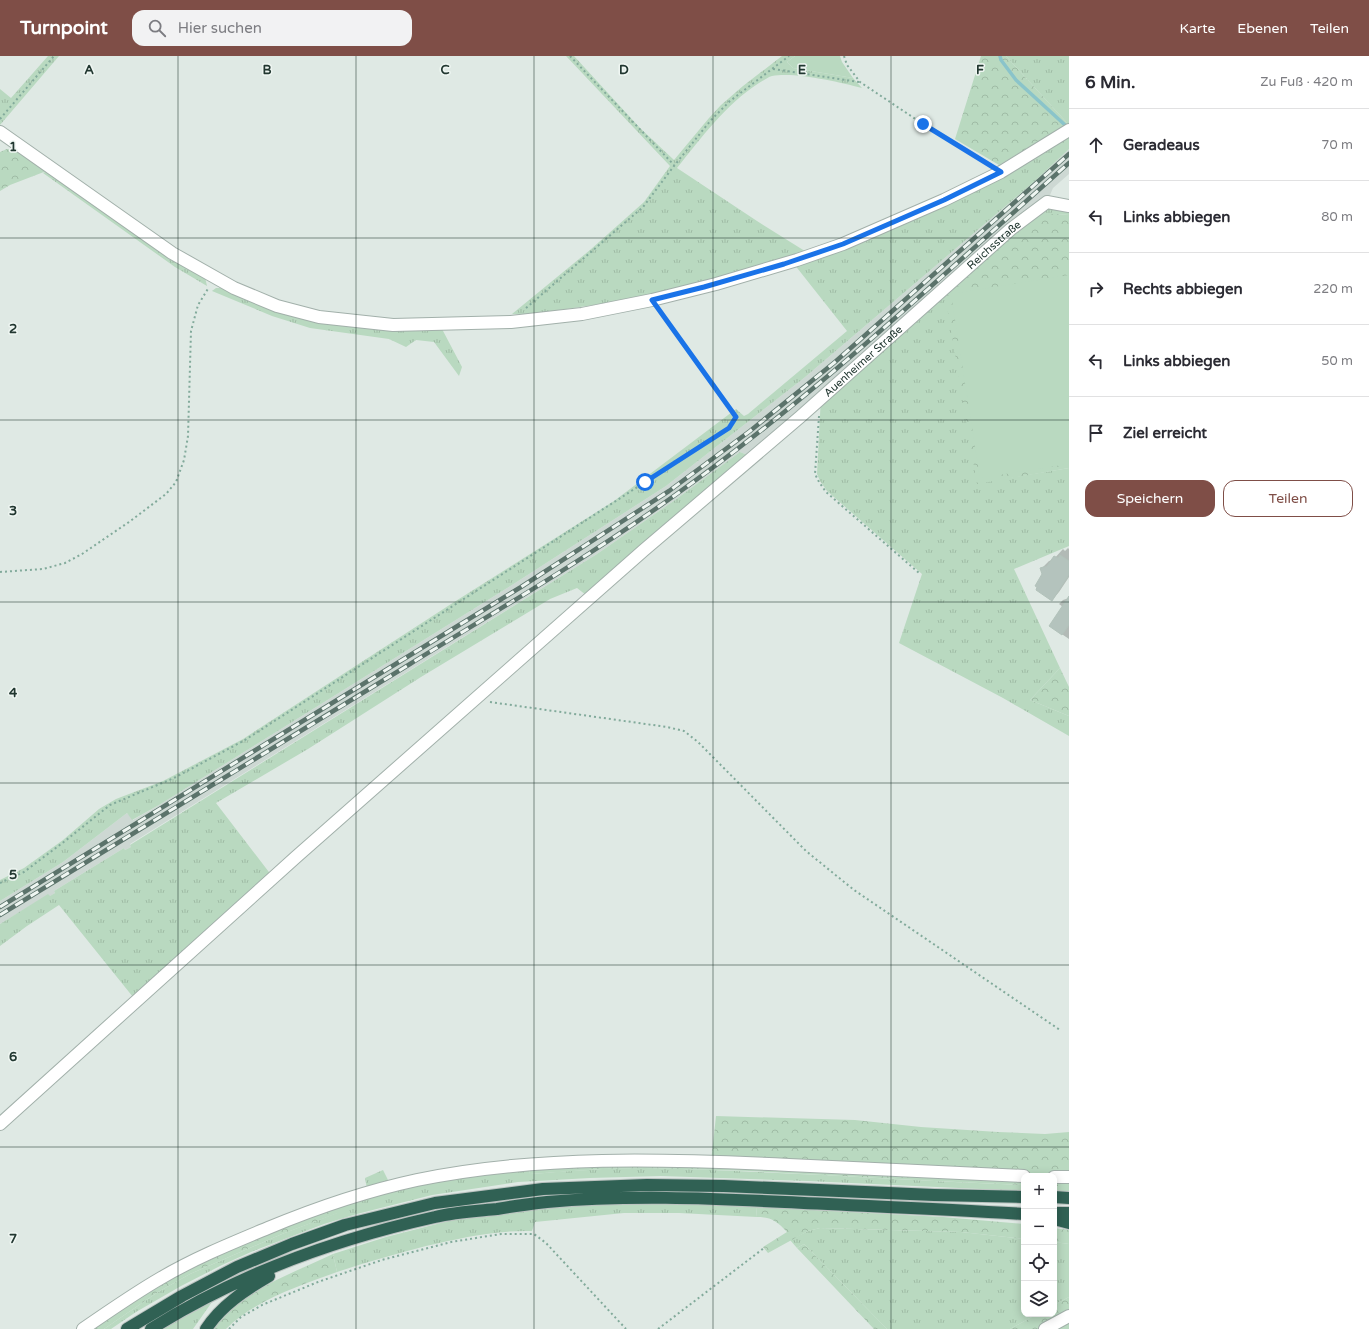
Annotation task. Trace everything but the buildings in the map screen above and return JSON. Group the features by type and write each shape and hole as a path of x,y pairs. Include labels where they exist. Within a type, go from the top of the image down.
{"highway":[{"path":"127,1329 188,1292 237,1267 292,1244 345,1225 435,1203 543,1189 647,1185 724,1186 934,1195 1021,1197"},
{"path":"1057,1197 1069,1198"},
{"path":"151,1329 190,1306 232,1285 305,1255 346,1241 437,1216 554,1202 624,1198 772,1201 1021,1214"},
{"path":"1057,1213 1069,1213"},
{"path":"1057,1221 1069,1223"},
{"path":"206,1329 212,1320 231,1301 254,1285 305,1255"}],"street":[{"path":"0,132 172,254 234,288 277,306 319,317 393,325 511,322 582,314 652,300 709,286 790,262 843,244 944,200 1001,172 1069,130"},
{"name":"Reichsstraße","path":"926,305 1011,230 1047,202 1069,206"},
{"name":"Auenheimer Straße","path":"0,1124 296,858 644,550 820,400 926,305"},
{"path":"84,1329 162,1278 230,1244 330,1204 375,1190 417,1180 458,1173 529,1165 632,1161 711,1161 1021,1176"},
{"path":"1057,1177 1069,1177"},
{"path":"1045,1329 1069,1316"}],"path":[{"path":"0,119 54,56"},
{"path":"570,56 674,166"},
{"path":"511,322 643,207 711,120 730,101 789,56"},
{"path":"844,56 847,65 860,82 923,124 1001,172"},
{"path":"773,69 860,82"},
{"path":"0,572 43,568 65,563 82,554 129,522 166,494 176,482 184,460 188,436 191,331 198,305 215,278"},
{"path":"0,883 24,872 110,805 174,778 245,740 729,428 736,417 652,300"},
{"path":"820,400 815,474 819,482 826,492 919,573"},
{"path":"475,700 667,727 684,731 698,742 806,851 854,890 1060,1030"},
{"path":"229,1329 241,1317 262,1305 318,1282 382,1260 451,1242 501,1234 534,1234 546,1243 626,1329"},
{"path":"658,1329 764,1248"}],"shaded area":[{"path":"1069,149 1069,174 1053,188 1047,202 750,456 740,452 675,500 597,554 130,844 131,847 125,850 124,848 54,891 55,893 49,897 48,895 0,924 0,901 63,862 127,813 133,820 159,805 512,585 666,486 804,378 1035,181"}],"green space":[{"path":"48,56 59,56 0,125 0,89 11,98"},
{"path":"566,56 574,56 640,128 674,160 721,105 782,56 795,56 787,62 793,68 853,78 862,88 805,76 782,75 769,77 735,101 705,133 677,168 808,253 662,292 603,304 528,314 512,314 590,250 644,202 670,166"},
{"path":"795,56 840,56 842,62 853,78 793,68 787,62"},
{"path":"981,56 1006,56 1068,124 999,165 955,139"},
{"path":"1006,56 1069,56 1069,124 1068,124"},
{"path":"1069,133 1069,149 1035,181 804,378 666,486 512,585 159,805 132,820 127,813 63,862 0,901 0,880 24,868 63,840 99,809 116,799 163,781 243,739 451,604 614,501 736,409 744,416 748,414 847,331 794,264 854,243"},
{"path":"7,149 18,151 49,170 10,185 0,191 0,152"},
{"path":"49,170 205,277 207,286 175,267 43,173"},
{"path":"1047,203 1069,207 1069,215 1057,214 977,483 1069,468 1069,546 1014,569 1060,668 1030,700 1069,716 1069,736 1003,698 899,643 922,574 827,491 817,474 821,396"},
{"path":"1042,214 1069,215 1069,468 977,484 945,295 1025,226"},
{"path":"1069,275 1069,464 980,478 951,294"},
{"path":"216,288 222,288 271,309 442,329 462,367 459,376 434,342 416,340 406,347 389,339 310,328 272,316 212,291"},
{"path":"740,452 750,456 586,595 577,588 550,599 421,677 308,749 216,803 275,880 137,1002 59,905 0,946 0,924 48,894 50,896 55,893 54,891 124,848 125,850 131,847 130,845 597,554 675,500"},
{"path":"1060,668 1069,687 1069,716 1030,700"},
{"path":"716,1116 855,1120 921,1127 998,1132 1045,1134 1069,1132 1069,1186 1057,1186 1057,1173 1021,1173 1021,1185 750,1171 645,1168 530,1174 529,1166 711,1162"},
{"path":"529,1166 530,1174 645,1168 693,1169 1021,1185 1021,1191 661,1176 518,1182 432,1195 324,1224 251,1252 181,1286 136,1312 111,1329 104,1329 158,1292 190,1274 282,1234 337,1213 334,1204 368,1194 365,1178 383,1170 392,1188"},
{"path":"1057,1186 1069,1186 1069,1191 1057,1191"},
{"path":"641,1202 756,1207 757,1217 679,1213 624,1213 535,1222 532,1231 491,1233 452,1240 370,1261 337,1272 333,1254 386,1237 468,1216 571,1204"},
{"path":"334,1204 338,1213 282,1234 190,1274 158,1292 104,1329 85,1329 162,1279"},
{"path":"756,1207 943,1217 1021,1224 1021,1239 961,1232 820,1228 808,1231 768,1253 763,1247 787,1232 774,1220 757,1217"},
{"path":"820,1228 961,1232 1021,1239 1021,1317 1032,1317 1010,1329 887,1329 804,1244 797,1248 790,1240 808,1231"},
{"path":"1057,1228 1069,1230 1069,1244 1057,1242"},
{"path":"1057,1242 1069,1244 1069,1297 1057,1303"},
{"path":"804,1244 887,1329 874,1329 797,1248"},
{"path":"333,1254 337,1272 264,1302 250,1310 226,1329 213,1329 225,1315 253,1293 284,1276"},
{"path":"1069,1297 1069,1329 1010,1329 1032,1317 1057,1317 1057,1303"},
{"path":"212,1302 193,1329 162,1329"}],"waterway":[{"path":"1000,56 1001,60 1016,80 1065,125"}],"railway":[{"path":"0,907 521,587 669,491 750,431 835,362 1069,154"},
{"path":"0,915 542,583 607,542 671,498 724,460 825,378 1069,163"}],"route":[{"path":"645,482 729,428 735,421 736,417 652,300 784,264 843,244 944,200 1001,172 923,124"}]}
